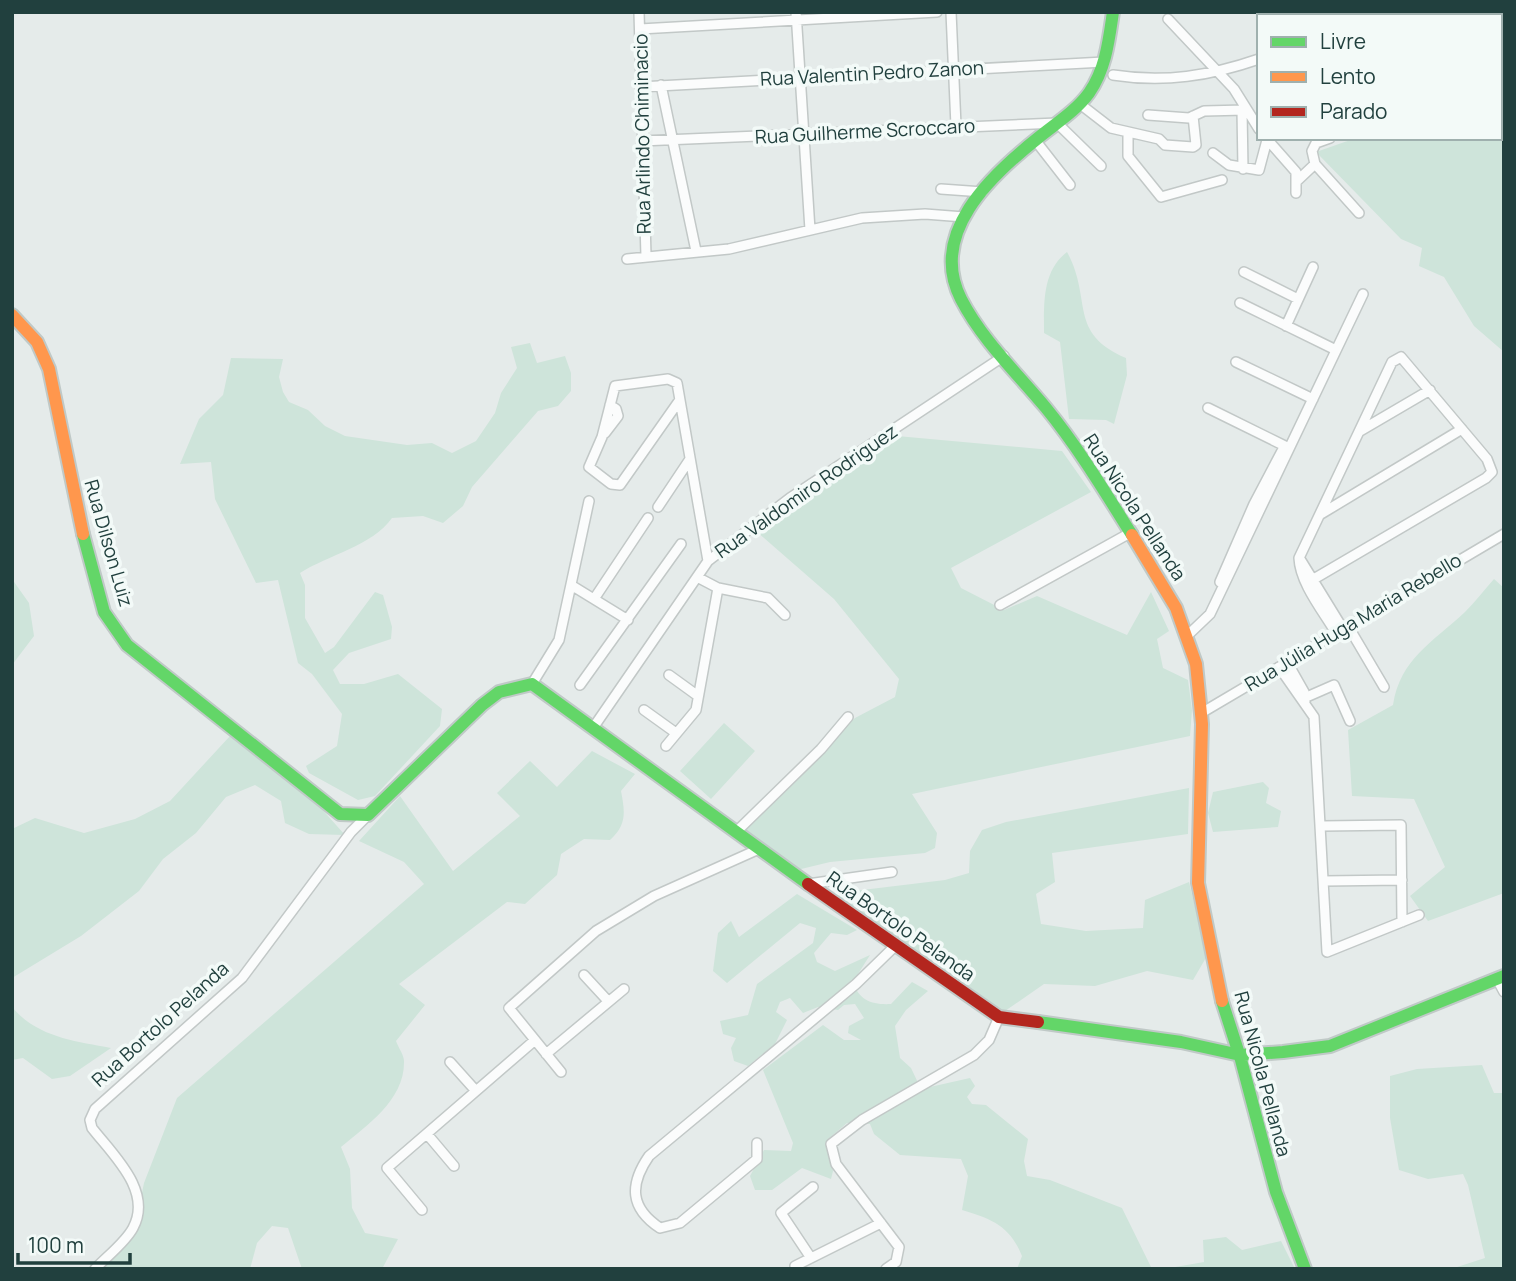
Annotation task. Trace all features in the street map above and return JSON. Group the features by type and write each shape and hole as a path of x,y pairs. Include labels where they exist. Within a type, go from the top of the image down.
{"street":[{"name":"Rua Arlindo Chiminacio","path":"639,12 646,256"},
{"path":"640,29 796,17 937,12"},
{"path":"951,12 956,126"},
{"name":"Rua Nicola Pellanda","path":"1113,12 1104,62 1092,90 1080,104 1035,140 983,191 964,217 952,245 951,279 960,300 1057,423 1163,581 1188,635 1199,677 1203,712 1197,879 1226,1017 1240,1055 1285,1227 1304,1269"},
{"path":"796,17 810,230"},
{"path":"1168,19 1234,89 1243,110 1257,127"},
{"path":"1113,75 1145,80 1219,73 1257,60"},
{"name":"Rua Valentin Pedro Zanon","path":"640,87 1104,62"},
{"path":"661,85 696,251"},
{"path":"1080,104 1100,121 1128,134 1158,139 1170,146 1193,148 1196,145 1193,116"},
{"path":"1148,115 1193,116 1204,111 1243,110"},
{"path":"1243,110 1243,169"},
{"path":"1057,123 1101,166"},
{"name":"Rua Guilherme Scroccaro","path":"641,141 1057,123"},
{"path":"1128,134 1128,156 1161,197 1223,180"},
{"path":"1035,140 1070,185"},
{"path":"1213,153 1229,165 1259,170 1266,140"},
{"path":"1267,140 1296,172 1296,193"},
{"path":"1326,140 1313,147 1312,157 1315,164 1359,213"},
{"path":"1297,181 1315,164"},
{"path":"941,189 983,191"},
{"path":"627,259 729,248 862,218 925,215 964,217"},
{"path":"1286,326 1312,267"},
{"path":"1244,272 1298,299"},
{"path":"1188,635 1204,623 1257,506 1294,437 1363,294"},
{"path":"1240,303 1336,350"},
{"name":"Rua Dilson Luiz","path":"12,315 37,342 49,369 86,548 104,612 127,645 340,814"},
{"name":"Rua Valdomiro Rodriguez","path":"593,728 708,561 790,498 1004,356"},
{"path":"1310,581 1490,475 1489,463 1405,360 1395,358 1299,558 1310,581 1384,687"},
{"path":"1236,362 1312,399"},
{"path":"679,401 618,486 589,467 602,437 614,388 620,384 668,379 677,383 708,561"},
{"path":"1359,432 1430,390"},
{"path":"1209,408 1287,447"},
{"path":"1319,515 1462,429"},
{"path":"658,507 690,459"},
{"path":"532,684 557,647 589,501"},
{"path":"594,599 648,517"},
{"path":"1000,605 1129,533"},
{"name":"Rua Júlia Huga Maria Rebello","path":"1203,712 1504,534"},
{"path":"580,685 681,544"},
{"path":"697,577 718,588 768,598 785,615"},
{"path":"571,585 628,620"},
{"path":"666,746 696,710 718,588"},
{"path":"1283,665 1314,717 1327,952 1419,915"},
{"path":"669,675 698,696"},
{"name":"Rua Bortolo Pelanda","path":"96,1269 132,1230 139,1208 137,1192 126,1172 92,1128 90,1120 94,1108 236,985 351,832 368,815 482,705 499,692 532,684 894,947 999,1017 1181,1042 1240,1055 1330,1046 1500,977"},
{"path":"1304,699 1334,685 1350,721"},
{"path":"644,709 676,733"},
{"path":"736,832 821,749 848,717"},
{"path":"340,814 368,815"},
{"path":"340,814 351,832"},
{"path":"1322,826 1401,825 1402,922"},
{"path":"561,1072 509,1008 596,931 654,896 759,849"},
{"path":"808,884 892,872"},
{"path":"1324,881 1402,880"},
{"path":"757,1143 757,1159 680,1223 660,1228 639,1212 635,1200 637,1179 649,1156 856,984 894,947"},
{"path":"584,975 608,1002"},
{"path":"1500,977 1504,992"},
{"path":"546,1054 624,989"},
{"path":"886,1269 896,1262 900,1252 836,1164 831,1144 873,1114 974,1055 989,1040 999,1017"},
{"path":"422,1210 387,1168 535,1040"},
{"path":"450,1062 476,1091"},
{"path":"427,1134 454,1166"},
{"path":"811,1258 781,1213 785,1206 813,1187"},
{"path":"795,1266 881,1223"}],"green space":[{"path":"1502,90 1504,352 1474,326 1444,277 1419,266 1422,248 1401,239 1316,152 1350,140 1502,140"},
{"path":"1067,252 1075,269 1088,326 1108,348 1126,358 1127,375 1114,424 1106,420 1069,419 1060,342 1044,333 1049,278"},
{"path":"530,343 537,363 565,356 571,373 571,391 558,406 538,411 472,487 463,506 443,523 423,516 392,518 373,536 300,573 305,585 305,618 325,653 334,647 375,592 383,595 392,627 391,639 349,653 333,670 340,684 364,684 398,674 442,709 440,726 375,796 358,800 309,773 306,766 337,746 342,714 312,674 298,663 278,580 256,583 215,499 211,462 180,464 199,419 223,395 231,358 283,359 279,377 289,402 308,410 325,426 345,436 407,445 432,443 452,453 476,441 495,413 501,393 517,368 511,347"},
{"path":"897,436 1062,451 1091,492 951,568 961,588 1004,610 1037,596 1127,635 1151,592 1169,631 1157,639 1163,668 1188,680 1192,710 1190,736 912,794 937,833 935,848 925,853 830,862 797,870 740,831 855,718 895,697 899,679 834,599 757,532 820,485"},
{"path":"12,579 29,603 34,636 12,665"},
{"path":"1494,579 1504,588 1504,893 1428,921 1410,896 1445,867 1414,799 1352,796 1348,730 1393,705 1397,689 1410,663 1465,612"},
{"path":"724,723 755,751 711,799 680,771"},
{"path":"230,736 320,807 345,835 309,834 285,823 281,801 255,785 226,797 196,833 163,859 139,891 81,936 12,978 12,829 35,818 84,833 135,819 170,801"},
{"path":"592,751 635,774 621,791 623,818 616,834 610,840 584,839 561,854 557,875 525,904 507,902 399,984 425,1005 396,1041 403,1056 403,1075 398,1088 383,1110 341,1147 350,1169 352,1208 365,1233 398,1239 382,1269 302,1269 288,1228 272,1226 257,1243 250,1269 103,1269 134,1232 144,1183 177,1098 424,884 404,862 359,841 400,796 453,871 520,816 497,793 530,761 557,787"},
{"path":"1263,782 1269,788 1266,803 1281,811 1278,827 1213,832 1208,813 1213,792"},
{"path":"1189,788 1188,834 1052,853 1055,882 1036,894 1041,924 1086,931 1143,928 1145,900 1189,882 1207,956 1193,980 1147,971 1095,986 1044,984 1005,1011 983,1005 829,894 945,880 969,873 970,851 982,830 1006,822"},
{"path":"797,894 857,930 847,935 831,933 814,953 817,962 835,971 870,955 853,982 863,998 878,1004 891,1004 912,982 928,991 906,1010 895,1026 900,1058 911,1068 921,1089 970,1078 975,1086 967,1097 972,1104 986,1105 1028,1139 1024,1161 1027,1176 1050,1180 1122,1208 1152,1269 1017,1269 1022,1256 1012,1237 999,1225 962,1210 968,1176 961,1159 900,1155 874,1134 870,1124 847,1123 827,1140 833,1171 831,1179 802,1168 772,1190 755,1190 750,1176 764,1150 791,1151 793,1143 763,1070 823,1025 844,1040 861,1040 848,1033 849,1026 864,1018 855,1004 844,1005 838,1010 818,1007 803,1013 790,998 780,1002 776,1012 787,1020 775,1044 748,1066 734,1061 731,1048 736,1038 723,1034 720,1021 748,1015 757,984 813,943 816,928 800,923 727,983 713,971 718,933 731,921 739,937"},
{"path":"12,1007 33,1025 57,1036 111,1048 70,1076 52,1079 23,1058 12,1060"},
{"path":"1482,1065 1494,1093 1504,1093 1504,1267 1451,1269 1485,1258 1468,1185 1463,1174 1428,1179 1399,1170 1390,1118 1390,1076 1417,1069"},
{"path":"1226,1237 1242,1250 1281,1241 1295,1269 1164,1269 1204,1262 1203,1240"}],"traffic: fast":[{"path":"1113,12 1106,54 1089,93 1078,106 1001,170 984,189 969,208 958,230 952,252 953,275 969,314 1000,356 1058,423 1132,535"},
{"path":"83,534 104,612 127,645 340,814 368,815 482,705 499,692 532,684 808,884"},
{"path":"1038,1022 1181,1042 1240,1055 1283,1052 1330,1046 1504,976"},
{"path":"1222,1001 1241,1060 1276,1192 1305,1269"}],"traffic: slow":[{"path":"12,315 37,342 49,369 83,534"},
{"path":"1132,535 1176,608 1196,664 1202,724 1198,883 1222,1001"}],"traffic: jam":[{"path":"808,884 999,1017 1038,1022"}]}
